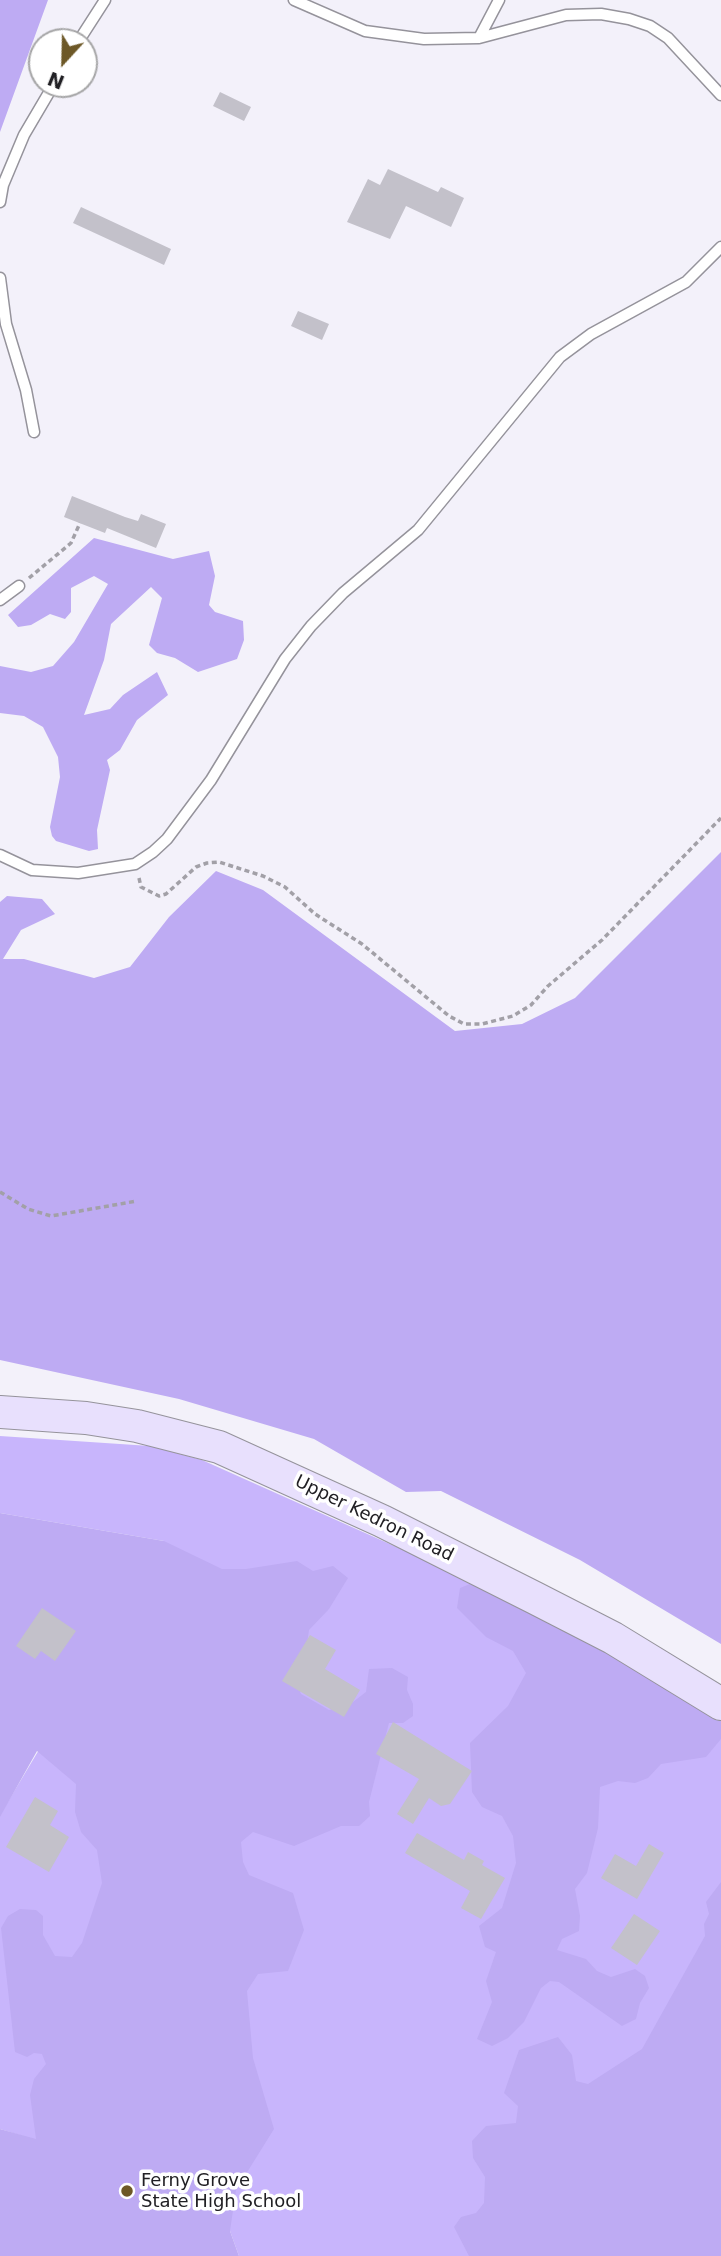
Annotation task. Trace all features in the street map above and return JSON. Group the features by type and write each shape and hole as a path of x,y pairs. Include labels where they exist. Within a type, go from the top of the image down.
{"main road":[{"name":"Upper Kedron Road","path":"0,1412 124,1424 219,1447 382,1521 511,1586 612,1638 721,1703"}],"lane":[{"path":"87,28 105,0"},
{"path":"294,0 365,30 424,39 479,38 566,15 600,14 629,19 668,38 721,95"},
{"path":"479,38 499,0"},
{"path":"0,202 3,185 24,135 46,98"},
{"path":"0,855 19,866 51,873 90,872 135,864 167,839 190,808 285,659 311,626 343,593 418,530 560,358 591,334 686,282 721,247"},
{"path":"0,278 6,324 26,390 34,432"},
{"path":"0,600 19,586"}],"path":[{"path":"19,586 71,543 80,523"},
{"path":"135,864 142,887 159,896 166,894 188,872 207,863 219,862 263,876 285,887 315,914 362,944 449,1016 464,1024 482,1024 513,1016 531,1005 548,986 602,940 721,818"},
{"path":"0,1192 28,1209 51,1216 136,1201"}],"shaded area":[{"path":"0,0 48,0 38,28 28,28 28,55 0,132"},
{"path":"94,538 173,559 209,551 215,576 209,605 215,612 243,621 244,640 237,659 198,672 175,658 157,653 149,645 162,598 151,587 111,624 104,660 84,715 110,709 123,695 157,672 168,695 137,720 120,750 107,760 110,770 97,830 98,849 89,851 56,841 52,836 50,827 60,777 58,757 43,727 24,716 0,713 0,666 31,672 53,666 74,642 108,584 94,576 71,588 71,612 65,619 50,614 31,625 18,627 8,615"},
{"path":"721,852 721,1644 580,1560 441,1491 406,1492 314,1439 179,1399 0,1360 0,902 7,896 42,899 55,914 21,930 3,959 24,959 94,978 130,967 169,917 216,871 263,890 455,1031 522,1024 575,998"},
{"path":"0,1436 150,1446 202,1460 553,1617 721,1713 721,2256 239,2256 230,2231 114,2164 0,2129 0,1815 164,1541 0,1513"},
{"path":"0,1513 164,1541 222,1569 246,1569 297,1561 313,1571 333,1566 348,1578 329,1609 309,1630 306,1652 292,1673 301,1694 329,1710 349,1705 366,1692 369,1669 392,1668 408,1677 407,1690 413,1704 413,1716 403,1723 389,1723 369,1802 370,1816 359,1826 341,1826 294,1846 253,1832 241,1842 243,1862 249,1875 293,1893 304,1930 288,1971 258,1974 247,1991 253,2058 274,2129 236,2190 230,2231 239,2256 0,2256 0,2129 36,2139 30,2095 34,2079 46,2064 42,2054 34,2053 27,2057 15,2052 1,1928 8,1916 20,1909 36,1910 43,1916 43,1935 55,1956 72,1957 82,1943 102,1883 97,1850 81,1832 75,1812 76,1784 37,1751 0,1817"},
{"path":"475,1582 721,1713 721,1739 706,1757 661,1764 648,1778 635,1783 618,1781 600,1787 598,1828 587,1873 575,1889 580,1916 579,1931 562,1939 557,1950 586,1959 597,1971 611,1977 635,1969 645,1976 649,1988 640,2003 636,2019 622,2026 559,1982 550,1981 541,1988 524,2022 508,2038 492,2046 477,2039 492,2002 486,1981 496,1952 485,1947 479,1926 502,1908 516,1863 513,1836 502,1816 482,1807 472,1792 470,1743 508,1706 526,1673 513,1651 486,1637 457,1608 460,1588"},
{"path":"721,1882 721,2256 469,2256 454,2227 461,2217 476,2213 484,2203 485,2177 473,2158 472,2141 486,2126 516,2123 518,2106 504,2093 519,2050 558,2037 572,2055 576,2081 588,2084 642,2049 705,1936 704,1924 709,1914 706,1902"}],"building":[{"path":"220,92 251,107 244,121 213,106"},
{"path":"388,169 438,192 441,187 464,198 451,227 406,206 390,239 347,222 368,179 380,185"},
{"path":"81,207 171,249 164,265 73,223"},
{"path":"298,311 329,324 322,340 291,326"},
{"path":"72,496 138,521 141,514 166,524 156,548 107,528 105,533 64,517"},
{"path":"42,1608 76,1631 55,1661 41,1651 35,1659 16,1646"},
{"path":"310,1635 336,1650 325,1669 360,1690 344,1717 282,1681"},
{"path":"393,1722 472,1771 450,1804 441,1806 429,1798 413,1824 397,1814 419,1779 376,1754"},
{"path":"35,1797 58,1811 50,1825 69,1837 49,1872 6,1847"},
{"path":"417,1833 464,1860 468,1852 484,1861 482,1865 505,1878 481,1919 461,1908 470,1891 405,1853"},
{"path":"649,1844 664,1853 637,1899 601,1878 615,1854 636,1866"},
{"path":"634,1914 660,1931 637,1965 611,1948"}],"place":[{"name":"Ferny Grove State High School","path":"127,2191"}]}
